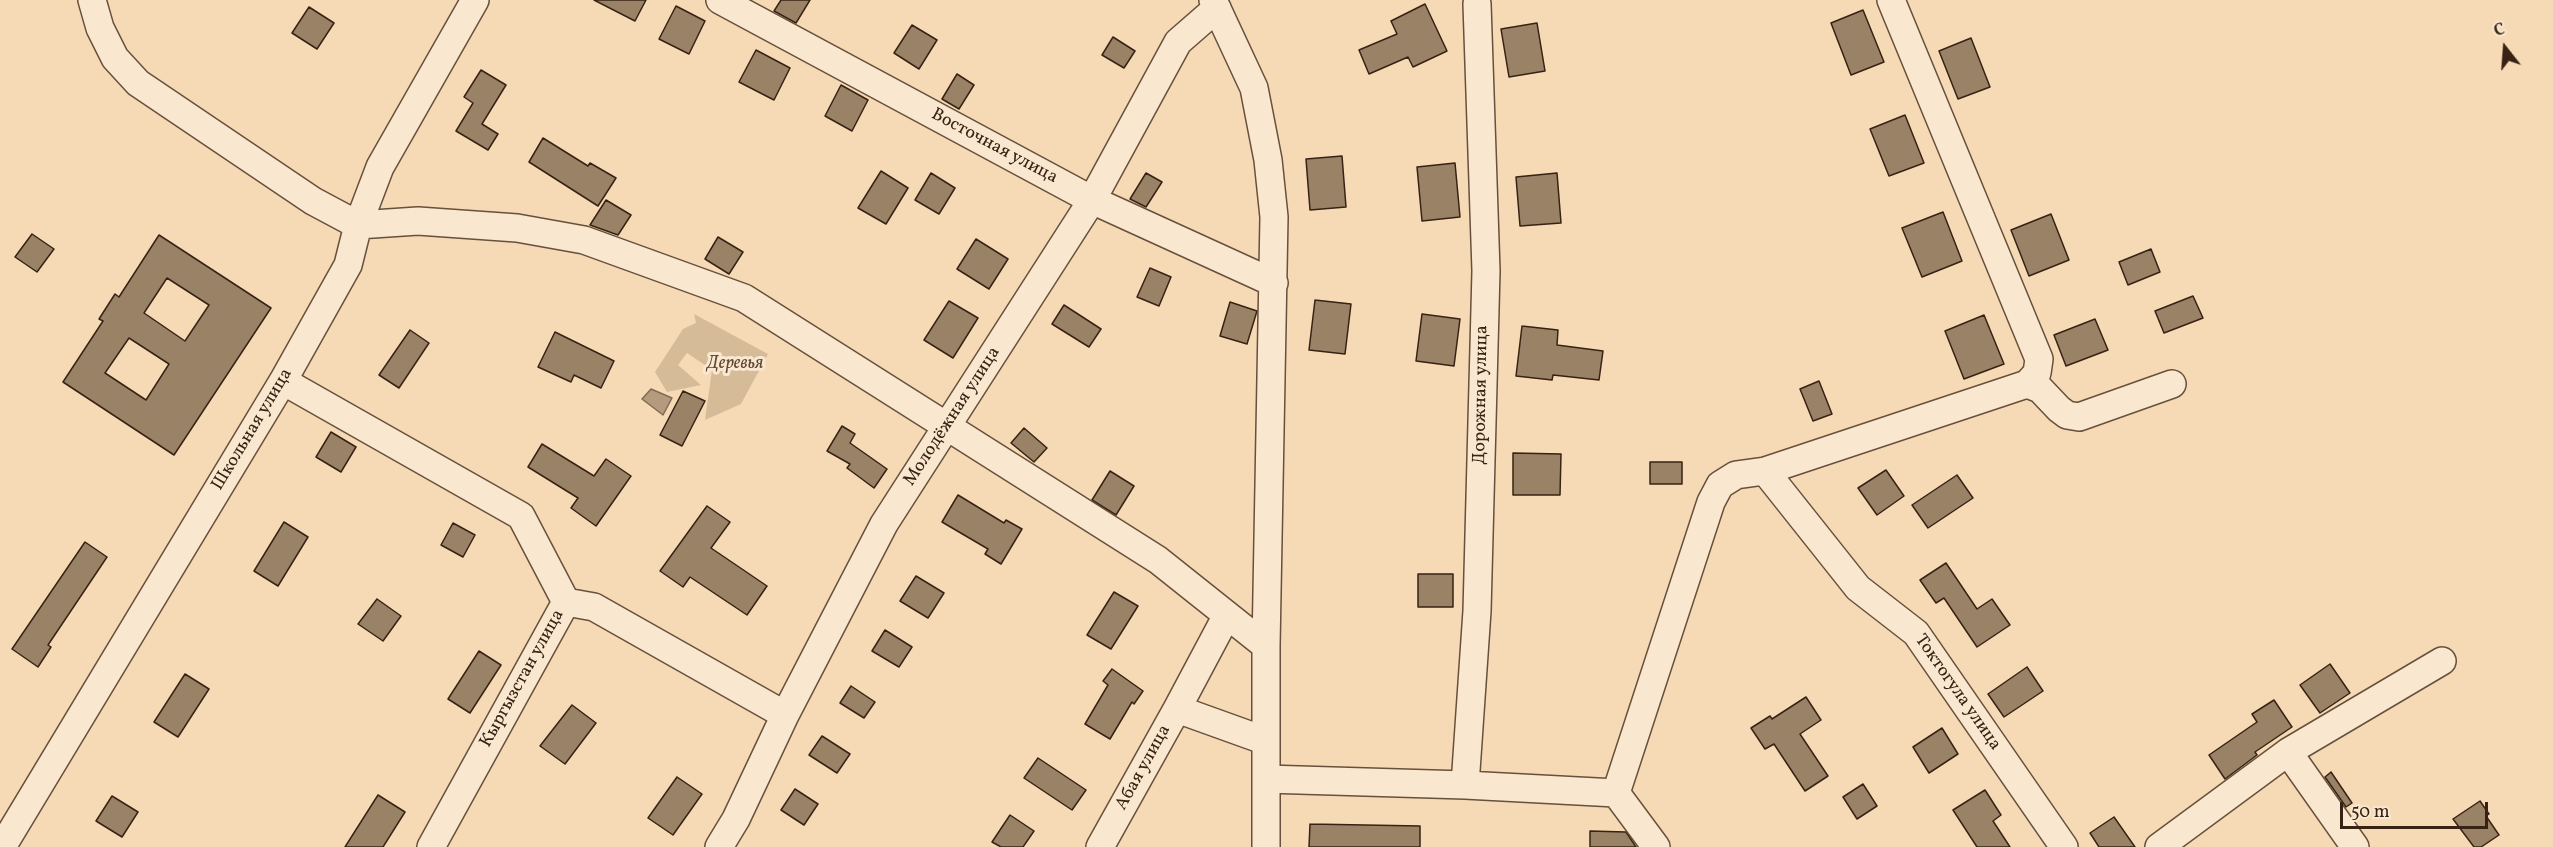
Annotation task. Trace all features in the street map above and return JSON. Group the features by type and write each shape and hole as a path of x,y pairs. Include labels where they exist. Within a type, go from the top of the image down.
{"street":[{"path":"92,0 100,28 115,58 138,83 313,201 358,225 418,221 484,225 517,228 584,240 744,298 946,428 1158,560 1266,646"},
{"name":"Школьная улица","path":"2,847 283,381 348,265 358,225 380,167 475,0"},
{"name":"Восточная улица","path":"720,0 1092,200 1274,283"},
{"path":"1616,793 1711,502 1720,485 1736,475 1766,471 2027,384 2037,373 2039,359 1891,0"},
{"path":"1215,4 1254,88 1268,160 1274,218 1266,646 1266,847"},
{"name":"Молодёжная улица","path":"719,847 736,819 785,715 884,524 1092,200 1178,42 1215,4"},
{"name":"Дорожная улица","path":"1465,785 1477,611 1485,271 1477,4"},
{"path":"283,381 521,516 566,602"},
{"path":"2027,384 2040,389 2067,415 2079,417 2172,384"},
{"name":"Токтогула улица","path":"1766,471 1858,588 1916,633 2064,847"},
{"name":"Кыргызстан улица","path":"431,847 566,602 594,607 785,715"},
{"path":"1177,709 1227,615"},
{"path":"2159,847 2288,752 2442,661"},
{"name":"Абая улица","path":"1101,847 1177,709 1266,741"},
{"path":"2288,752 2355,847"},
{"path":"1266,779 1465,785 1616,793"},
{"path":"1616,793 1656,847"}],"green space":[{"name":"Деревья","path":"694,314 768,354 741,404 705,420 712,370 687,353 678,365 701,385 667,392 655,372 683,329 696,323"}],"shaded area":[{"path":"651,389 672,398 663,415 642,399"}],"building":[{"path":"594,0 646,0 635,21"},
{"path":"781,0 810,0 796,23 774,11"},
{"path":"1425,4 1447,51 1413,67 1408,57 1369,74 1359,50 1397,34 1391,21"},
{"path":"676,6 705,21 689,54 659,39"},
{"path":"309,7 334,23 317,49 292,33"},
{"path":"1863,10 1884,62 1851,75 1831,23"},
{"path":"1537,23 1545,71 1509,77 1501,29"},
{"path":"912,25 937,40 919,69 894,53"},
{"path":"1113,37 1135,51 1124,68 1102,55"},
{"path":"1971,38 1990,87 1958,99 1939,51"},
{"path":"756,50 790,68 774,100 739,82"},
{"path":"481,70 506,85 482,124 498,134 488,150 456,131 473,103 464,97"},
{"path":"957,74 974,85 959,109 942,99"},
{"path":"841,85 868,100 852,131 825,116"},
{"path":"1905,115 1924,163 1889,176 1870,129"},
{"path":"543,138 588,166 590,163 616,178 598,206 529,162"},
{"path":"1342,156 1346,207 1310,210 1306,159"},
{"path":"1455,163 1460,217 1422,221 1417,167"},
{"path":"881,171 908,188 886,224 858,208"},
{"path":"931,173 955,188 939,214 915,200"},
{"path":"1146,173 1162,182 1146,207 1130,199"},
{"path":"1557,173 1561,223 1520,226 1516,177"},
{"path":"606,200 631,215 618,235 590,225"},
{"path":"1943,212 1962,261 1922,277 1902,228"},
{"path":"2051,214 2069,260 2029,276 2011,230"},
{"path":"32,234 54,249 37,272 15,257"},
{"path":"159,235 271,308 174,455 63,382 103,321 99,319 115,294 119,297","holes":["167,278 209,305 185,341 144,313","129,338 169,364 146,400 105,373"]},
{"path":"718,237 743,252 729,274 705,259"},
{"path":"976,239 1008,259 989,289 957,269"},
{"path":"2151,249 2160,272 2128,285 2119,262"},
{"path":"1150,268 1171,277 1159,306 1137,297"},
{"path":"2193,296 2203,318 2164,333 2155,311"},
{"path":"1315,300 1351,304 1345,354 1309,350"},
{"path":"949,301 978,318 953,358 924,340"},
{"path":"1230,302 1257,311 1247,344 1220,336"},
{"path":"1064,305 1101,329 1089,347 1052,324"},
{"path":"1422,314 1460,319 1454,366 1416,361"},
{"path":"1984,315 2004,364 1964,379 1945,331"},
{"path":"2095,319 2108,350 2066,366 2054,335"},
{"path":"1522,326 1558,330 1557,345 1603,351 1599,380 1553,375 1552,380 1516,376"},
{"path":"410,330 429,343 399,388 379,375"},
{"path":"555,332 614,361 601,388 574,375 571,382 538,367"},
{"path":"1819,381 1832,414 1813,421 1800,389"},
{"path":"683,391 705,401 682,446 660,435"},
{"path":"842,426 855,434 850,443 887,469 874,488 847,468 850,464 827,451"},
{"path":"1024,428 1047,448 1034,462 1011,443"},
{"path":"331,432 356,447 341,472 316,457"},
{"path":"542,444 594,476 606,459 631,476 596,526 571,508 578,498 528,467"},
{"path":"1513,453 1561,454 1560,495 1513,495"},
{"path":"1650,462 1682,462 1682,484 1650,484"},
{"path":"1886,470 1904,496 1877,515 1858,488"},
{"path":"1110,471 1134,486 1116,515 1092,500"},
{"path":"1957,475 1973,498 1928,528 1912,505"},
{"path":"958,495 1004,523 1006,520 1022,529 1001,564 985,554 988,549 942,522"},
{"path":"707,506 730,522 711,548 767,586 747,615 690,577 683,587 660,571"},
{"path":"284,522 308,537 278,586 254,571"},
{"path":"453,523 475,535 463,557 441,545"},
{"path":"85,542 107,557 48,645 51,647 38,667 12,649"},
{"path":"1946,563 1977,609 1992,599 2010,625 1977,647 1944,598 1936,603 1920,580"},
{"path":"1418,574 1453,574 1453,607 1418,607"},
{"path":"916,576 944,593 928,618 900,601"},
{"path":"1114,592 1138,606 1111,649 1087,635"},
{"path":"377,599 401,616 383,641 358,624"},
{"path":"885,630 912,647 899,667 872,651"},
{"path":"479,651 501,665 470,713 448,699"},
{"path":"2330,664 2350,693 2320,713 2300,685"},
{"path":"2027,667 2043,691 2004,717 1988,694"},
{"path":"1112,669 1143,691 1134,704 1132,702 1110,739 1085,724 1108,685 1103,681"},
{"path":"185,674 209,689 178,737 154,722"},
{"path":"851,686 875,702 864,718 840,703"},
{"path":"1806,697 1821,720 1800,734 1828,776 1805,791 1774,744 1765,749 1751,728 1770,716 1772,719"},
{"path":"2274,700 2292,727 2255,752 2257,755 2225,779 2209,755 2257,722 2252,714"},
{"path":"572,705 596,723 565,764 540,746"},
{"path":"1942,728 1958,754 1929,773 1913,747"},
{"path":"822,736 850,754 837,773 809,755"},
{"path":"1038,758 1086,790 1072,810 1024,778"},
{"path":"2331,772 2352,803 2346,807 2325,777"},
{"path":"677,777 702,794 673,835 648,818"},
{"path":"1863,784 1877,806 1857,819 1843,797"},
{"path":"795,789 818,804 804,825 781,810"},
{"path":"1985,790 2001,815 1993,821 2010,847 1977,847 1953,810"},
{"path":"378,795 405,812 383,847 345,847"},
{"path":"112,796 138,812 122,837 96,821"},
{"path":"2480,801 2489,814 2486,816 2499,835 2481,847 2474,847 2453,819"},
{"path":"1010,815 1034,831 1023,847 1001,847 992,842"},
{"path":"2114,817 2135,847 2099,847 2090,833"},
{"path":"1310,824 1420,826 1420,847 1309,847"},
{"path":"1590,831 1626,832 1636,847 1590,847"}]}
